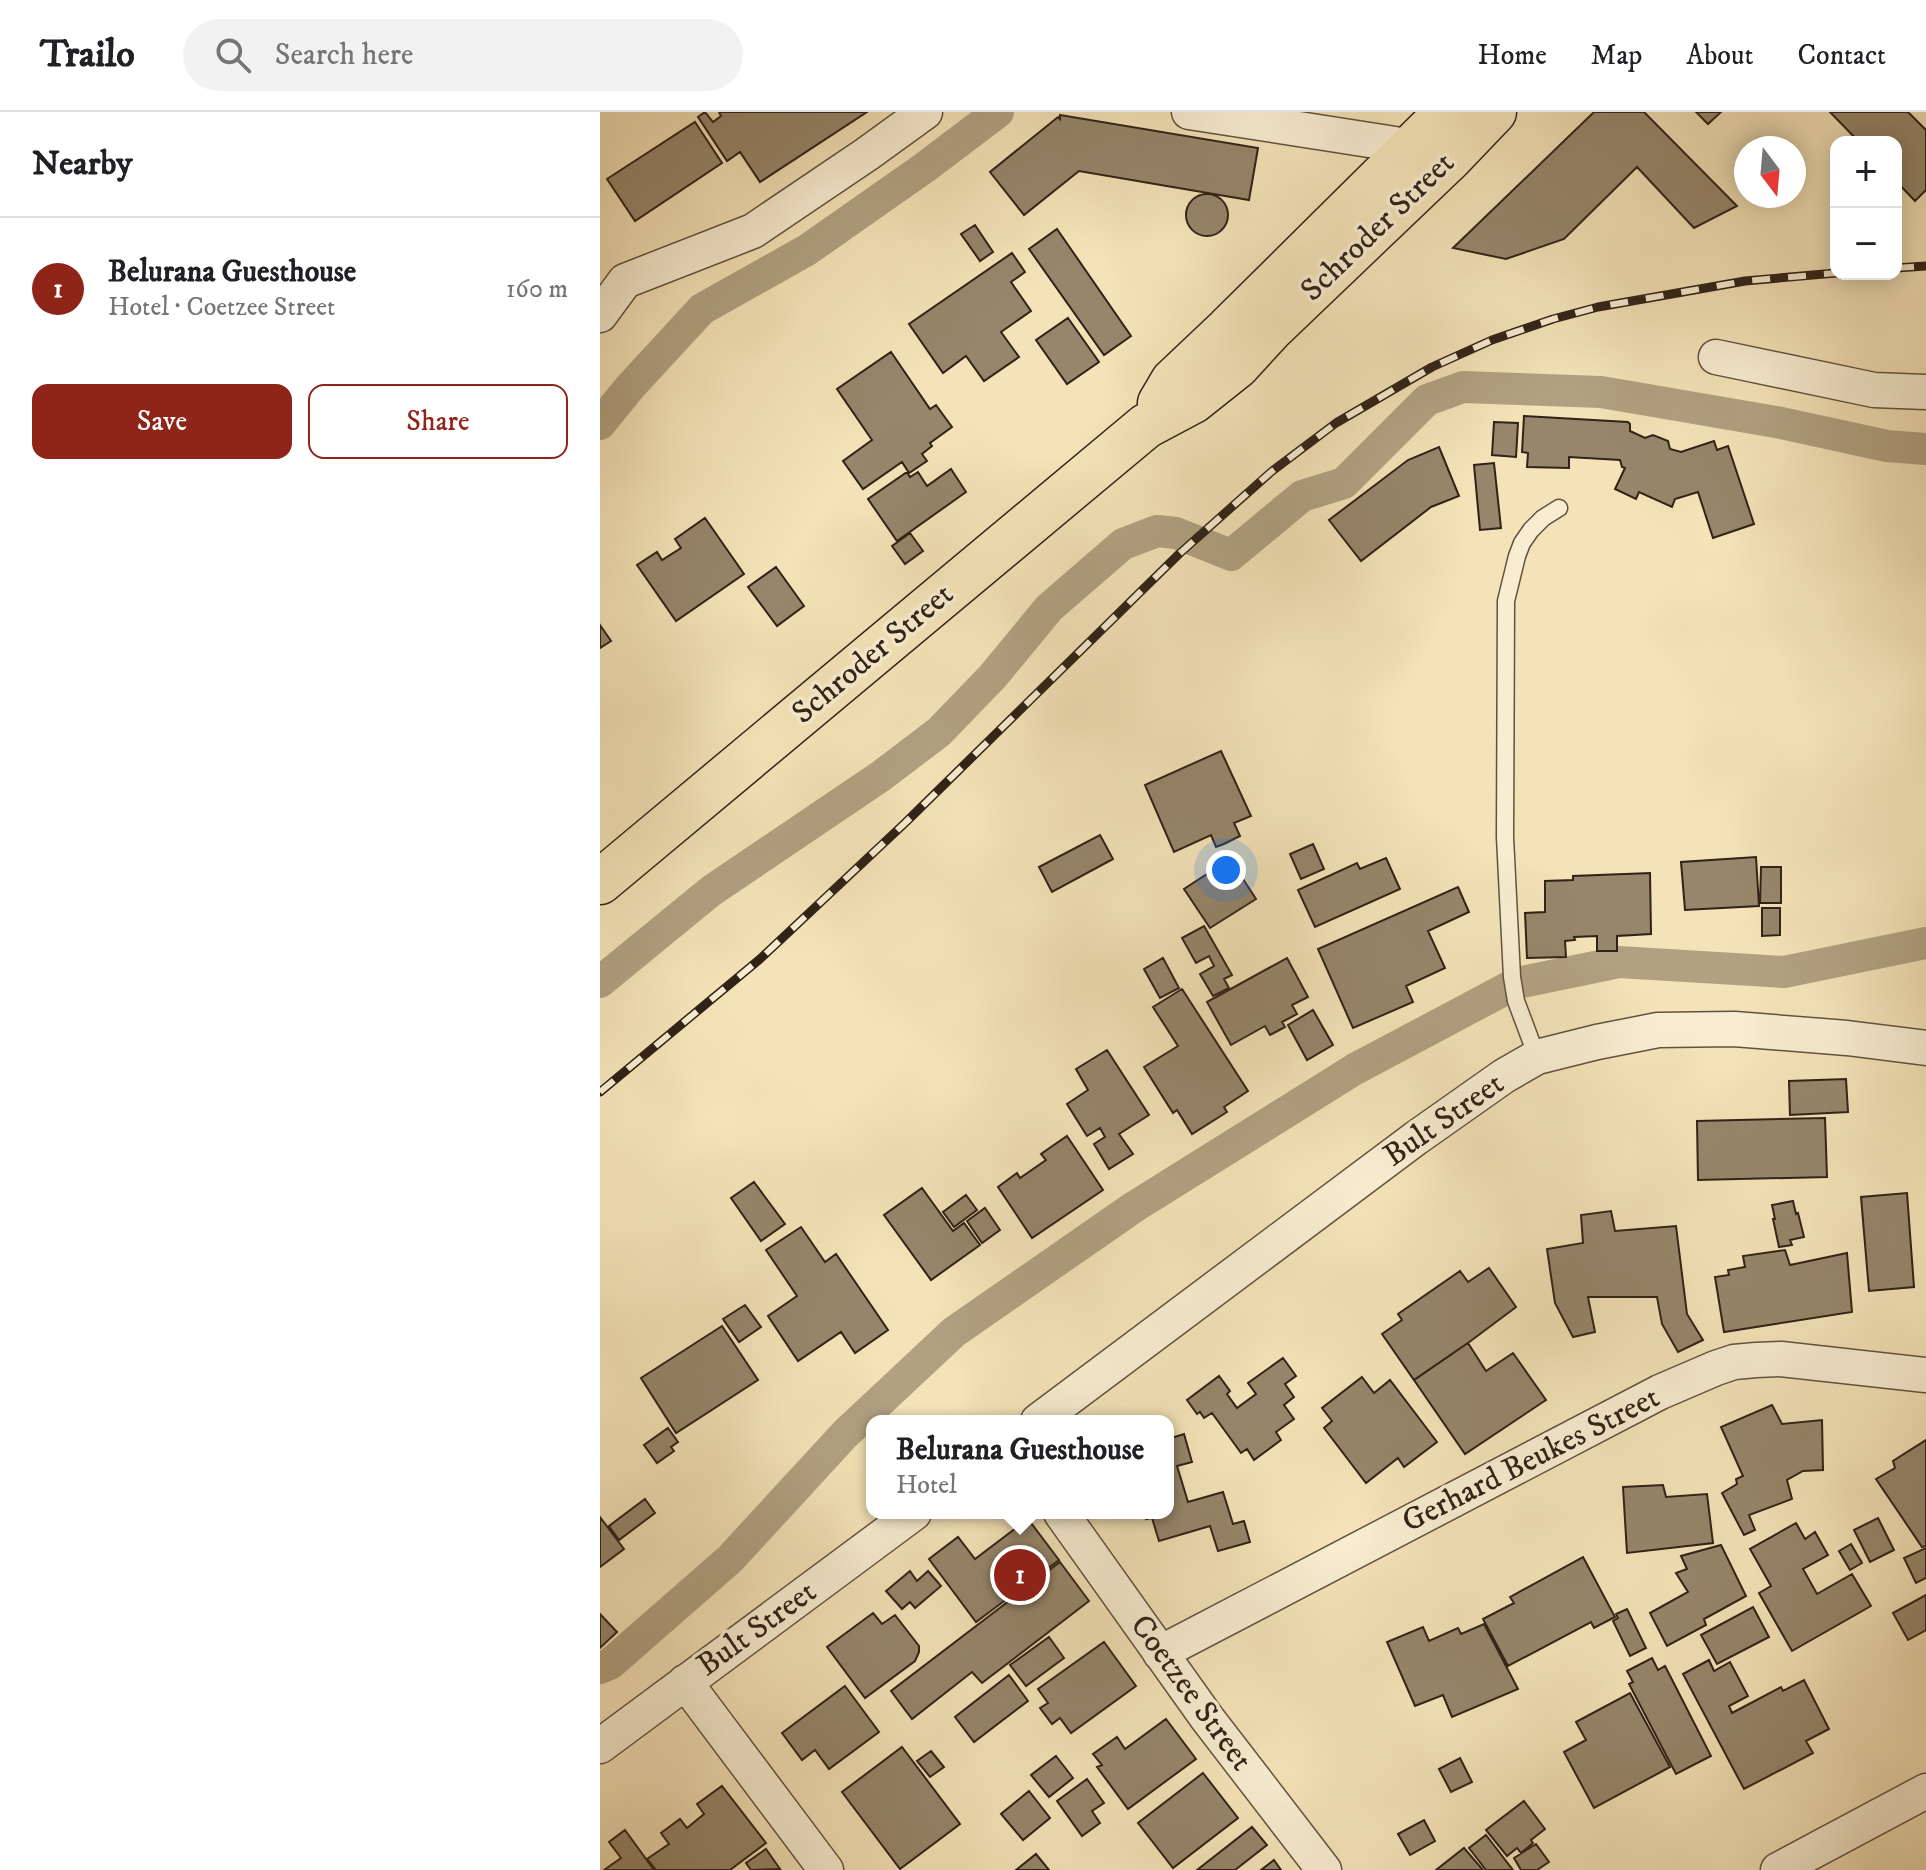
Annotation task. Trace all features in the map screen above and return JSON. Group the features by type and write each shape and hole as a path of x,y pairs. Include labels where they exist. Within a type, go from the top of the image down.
{"highway":[{"name":"Schroder Street","path":"1431,153 1447,112"},
{"name":"Schroder Street","path":"600,882 1146,426 1173,381 1228,329 1431,153 1494,112"}],"street":[{"path":"600,315 625,281 753,231 925,112"},
{"path":"1189,112 1431,153"},
{"path":"1716,357 1874,390 1926,392"},
{"name":"Bult Street","path":"1046,1415 1416,1138 1504,1076 1537,1057 1658,1030 1734,1029 1926,1048"},
{"name":"Gerhard Beukes Street","path":"1160,1653 1660,1392 1716,1368 1734,1362 1781,1359 1926,1375"},
{"name":"Bult Street","path":"606,1738 906,1519"},
{"name":"Coetzee Street","path":"1065,1519 1207,1718 1324,1870"},
{"path":"685,1682 826,1870"},
{"path":"1778,1870 1926,1791"}],"lane":[{"path":"1537,1057 1516,1001 1512,977 1505,837 1506,601 1522,543 1543,518 1559,508"}],"building":[{"path":"705,112 713,122 721,116 719,112 867,112 760,182 740,152 727,161 698,117"},
{"path":"1594,112 1644,112 1734,203 1734,208 1694,228 1637,167 1564,239 1506,259 1453,248"},
{"path":"1696,112 1721,112 1708,124"},
{"path":"1830,112 1908,112 1926,130 1926,190 1915,201 1902,187 1902,136 1853,136"},
{"path":"1060,115 1258,148 1249,200 1079,171 1024,215 990,172 1058,117 1060,119"},
{"path":"695,122 722,163 635,221 607,179"},
{"path":"1207,194 1222,200 1228,215 1222,230 1207,236 1192,230 1186,215 1192,200"},
{"path":"975,225 993,252 980,261 961,234"},
{"path":"1057,229 1131,336 1104,355 1029,249"},
{"path":"1012,253 1025,272 1011,282 1031,311 1001,332 1019,357 984,381 966,356 943,373 909,324"},
{"path":"1068,318 1099,362 1067,384 1036,340"},
{"path":"891,352 930,409 936,405 952,427 930,443 932,446 922,454 927,461 909,473 902,462 863,489 843,461 872,440 837,389"},
{"path":"1524,416 1628,422 1630,431 1645,438 1653,435 1668,441 1670,449 1681,452 1714,441 1717,450 1728,446 1754,524 1713,538 1698,492 1675,499 1672,507 1639,492 1636,499 1615,489 1625,468 1620,460 1569,457 1569,468 1527,467 1528,453 1522,452"},
{"path":"1494,422 1518,423 1516,457 1492,455"},
{"path":"1439,447 1459,496 1431,507 1361,561 1329,520 1408,460"},
{"path":"1494,463 1501,528 1480,530 1474,465"},
{"path":"951,469 966,492 897,541 868,499 907,472 910,477 918,472 927,486"},
{"path":"705,518 744,574 676,621 637,565 657,552 662,560 681,548 675,539"},
{"path":"910,533 923,551 905,564 892,546"},
{"path":"776,567 804,606 777,626 748,587"},
{"path":"600,625 611,641 600,648"},
{"path":"1221,751 1251,816 1234,823 1240,836 1224,844 1216,847 1211,835 1174,852 1145,785"},
{"path":"1100,835 1113,859 1052,892 1039,867"},
{"path":"1313,844 1324,869 1301,879 1290,854"},
{"path":"1756,857 1759,906 1685,910 1681,862"},
{"path":"1386,858 1400,889 1315,927 1298,890 1357,863 1360,869"},
{"path":"1230,859 1256,899 1210,928 1184,889"},
{"path":"1761,867 1781,867 1781,903 1760,903"},
{"path":"1650,873 1651,934 1617,936 1617,951 1597,951 1597,936 1574,937 1575,940 1565,941 1566,957 1527,958 1525,913 1545,912 1545,881 1573,880 1573,876"},
{"path":"1458,887 1469,912 1428,931 1445,968 1406,986 1413,1002 1353,1028 1318,949"},
{"path":"1762,908 1780,908 1780,935 1762,936"},
{"path":"1204,926 1232,975 1224,979 1229,988 1213,996 1200,974 1214,966 1209,956 1196,963 1182,938"},
{"path":"1163,958 1179,988 1160,998 1144,969"},
{"path":"1287,958 1308,997 1292,1005 1297,1014 1282,1022 1285,1027 1270,1035 1265,1026 1231,1045 1207,1002"},
{"path":"1182,989 1248,1091 1224,1107 1227,1112 1192,1134 1177,1110 1173,1113 1144,1067 1178,1046 1153,1007"},
{"path":"1313,1010 1333,1045 1307,1060 1288,1025"},
{"path":"1107,1050 1149,1115 1119,1134 1133,1154 1109,1169 1094,1144 1105,1137 1100,1128 1087,1136 1067,1104 1088,1090 1076,1069"},
{"path":"1846,1079 1848,1112 1790,1115 1789,1081"},
{"path":"1825,1118 1827,1177 1698,1180 1697,1121"},
{"path":"1067,1136 1103,1190 1032,1238 998,1187 1017,1173 1020,1178 1046,1160 1041,1154"},
{"path":"754,1182 785,1224 761,1241 731,1198"},
{"path":"922,1188 953,1231 964,1223 980,1245 931,1280 884,1215"},
{"path":"1907,1193 1914,1287 1869,1291 1861,1197"},
{"path":"966,1195 977,1210 954,1227 943,1212"},
{"path":"1793,1201 1804,1237 1790,1240 1792,1245 1779,1247 1772,1205"},
{"path":"985,1208 1000,1230 982,1243 967,1221"},
{"path":"1611,1211 1615,1231 1676,1226 1687,1314 1703,1340 1678,1352 1662,1324 1657,1297 1588,1297 1595,1332 1573,1337 1555,1303 1547,1249 1583,1243 1581,1215"},
{"path":"801,1227 825,1262 836,1254 888,1330 855,1353 841,1332 798,1361 768,1316 797,1296 766,1250"},
{"path":"1785,1250 1790,1265 1847,1253 1852,1312 1724,1332 1715,1277 1729,1275 1728,1270 1745,1267 1743,1256"},
{"path":"1489,1268 1516,1307 1414,1380 1382,1334 1402,1320 1398,1314 1460,1271 1468,1282"},
{"path":"745,1305 761,1327 739,1342 723,1319"},
{"path":"722,1326 758,1380 676,1433 641,1378"},
{"path":"1468,1343 1486,1371 1513,1353 1546,1400 1465,1454 1414,1380"},
{"path":"1283,1358 1296,1376 1285,1384 1294,1397 1284,1405 1294,1419 1276,1432 1281,1440 1254,1460 1247,1449 1241,1453 1212,1413 1204,1418 1187,1400 1219,1376 1237,1408 1256,1394 1248,1383"},
{"path":"1362,1377 1374,1393 1390,1380 1437,1442 1404,1467 1398,1458 1366,1483 1324,1428 1332,1421 1322,1408"},
{"path":"1772,1405 1782,1424 1822,1420 1823,1470 1803,1471 1787,1480 1792,1499 1749,1515 1755,1530 1744,1535 1722,1493 1737,1484 1736,1479 1743,1476 1721,1427"},
{"path":"668,1428 678,1442 671,1447 674,1451 657,1463 644,1445"},
{"path":"1184,1434 1192,1462 1177,1466 1188,1502 1223,1492 1233,1524 1244,1521 1250,1542 1218,1551 1210,1526 1159,1541 1152,1519 1174,1519 1174,1437"},
{"path":"1926,1440 1926,1546 1922,1547 1876,1479 1895,1468 1893,1461"},
{"path":"1663,1485 1666,1497 1707,1494 1713,1543 1627,1553 1623,1487"},
{"path":"645,1499 655,1513 619,1540 609,1526"},
{"path":"600,1517 624,1549 600,1567"},
{"path":"1878,1518 1894,1550 1870,1562 1854,1530"},
{"path":"1028,1519 1059,1560 976,1622 929,1559 958,1537 975,1559"},
{"path":"1796,1523 1805,1539 1815,1532 1828,1555 1803,1569 1817,1594 1852,1574 1871,1606 1792,1651 1759,1593 1771,1586 1750,1549"},
{"path":"1851,1544 1862,1563 1850,1570 1839,1551"},
{"path":"1721,1545 1746,1596 1704,1619 1706,1625 1667,1646 1650,1613 1688,1592 1676,1573 1687,1569 1681,1556"},
{"path":"1926,1548 1926,1578 1916,1583 1904,1558"},
{"path":"1583,1557 1615,1617 1594,1628 1591,1622 1508,1666 1483,1619 1514,1603 1510,1597"},
{"path":"1060,1562 1089,1601 982,1683 972,1672 912,1719 891,1691"},
{"path":"910,1571 917,1581 928,1571 941,1586 915,1608 910,1602 902,1609 886,1591"},
{"path":"1926,1595 1926,1630 1908,1640 1893,1613"},
{"path":"1753,1607 1769,1637 1717,1664 1701,1635"},
{"path":"1627,1609 1646,1648 1630,1656 1613,1621 1618,1618 1616,1614"},
{"path":"873,1613 882,1624 895,1615 919,1646 919,1652 915,1661 865,1698 827,1647"},
{"path":"600,1614 617,1632 600,1648"},
{"path":"1484,1624 1518,1689 1452,1717 1443,1695 1415,1706 1387,1642 1423,1627 1429,1641 1458,1628 1461,1634"},
{"path":"1049,1637 1064,1658 1026,1686 1010,1665"},
{"path":"1104,1642 1136,1686 1071,1733 1060,1718 1052,1724 1040,1708 1048,1703 1038,1689"},
{"path":"1652,1658 1658,1670 1665,1666 1711,1756 1676,1774 1629,1684 1633,1682 1627,1671"},
{"path":"1709,1660 1714,1671 1730,1662 1748,1696 1729,1706 1732,1713 1781,1687 1783,1691 1804,1680 1829,1729 1806,1741 1813,1753 1744,1789 1683,1674"},
{"path":"1009,1675 1028,1701 974,1742 955,1717"},
{"path":"845,1686 879,1732 829,1769 815,1750 802,1760 782,1733"},
{"path":"1630,1693 1670,1767 1594,1808 1564,1752 1586,1740 1576,1722"},
{"path":"1166,1719 1196,1759 1128,1809 1097,1767 1102,1765 1093,1754 1117,1737 1125,1749"},
{"path":"902,1747 960,1824 900,1869 842,1792"},
{"path":"931,1751 944,1767 930,1777 917,1761"},
{"path":"1056,1756 1073,1778 1049,1797 1031,1775"},
{"path":"1460,1758 1472,1782 1451,1792 1439,1769"},
{"path":"1203,1773 1238,1818 1173,1868 1138,1823"},
{"path":"1087,1779 1104,1803 1092,1811 1100,1823 1082,1836 1057,1801"},
{"path":"722,1786 766,1843 730,1870 656,1870 647,1859 669,1844 661,1833 680,1819 687,1828 704,1814 697,1804"},
{"path":"1029,1791 1050,1818 1023,1840 1001,1814"},
{"path":"1524,1801 1545,1829 1521,1853 1517,1848 1507,1856 1486,1830"},
{"path":"1424,1820 1435,1841 1410,1855 1398,1834"},
{"path":"1252,1827 1267,1845 1235,1870 1197,1870"},
{"path":"625,1830 654,1870 604,1870 621,1858 609,1842"},
{"path":"1486,1835 1513,1870 1486,1870 1469,1848"},
{"path":"1536,1844 1549,1862 1537,1870 1521,1870 1514,1858"},
{"path":"1464,1848 1483,1870 1436,1870"},
{"path":"766,1849 780,1869 751,1870 746,1863"},
{"path":"1036,1854 1049,1870 1016,1870"},
{"path":"1274,1860 1281,1870 1261,1870"}],"waterway":[{"path":"600,424 702,309 807,250 998,112"},
{"path":"600,982 711,891 881,776 939,732 993,676 1049,608 1123,544 1157,531 1176,533 1231,555 1302,496 1344,483 1427,400 1463,387 1601,392 1776,422 1887,446 1926,449"},
{"path":"600,1668 610,1664 730,1559 845,1434 954,1332 1134,1207 1355,1069 1517,983 1619,962 1784,972 1926,943"}],"railway":[{"path":"1902,268 1926,266"},
{"path":"600,1092 760,959 905,823 1179,554 1271,472 1336,423 1432,367 1492,340 1553,319 1598,307 1745,281 1830,274"}],"place":[{"name":"Belurana Guesthouse","path":"1020,1575"}]}
